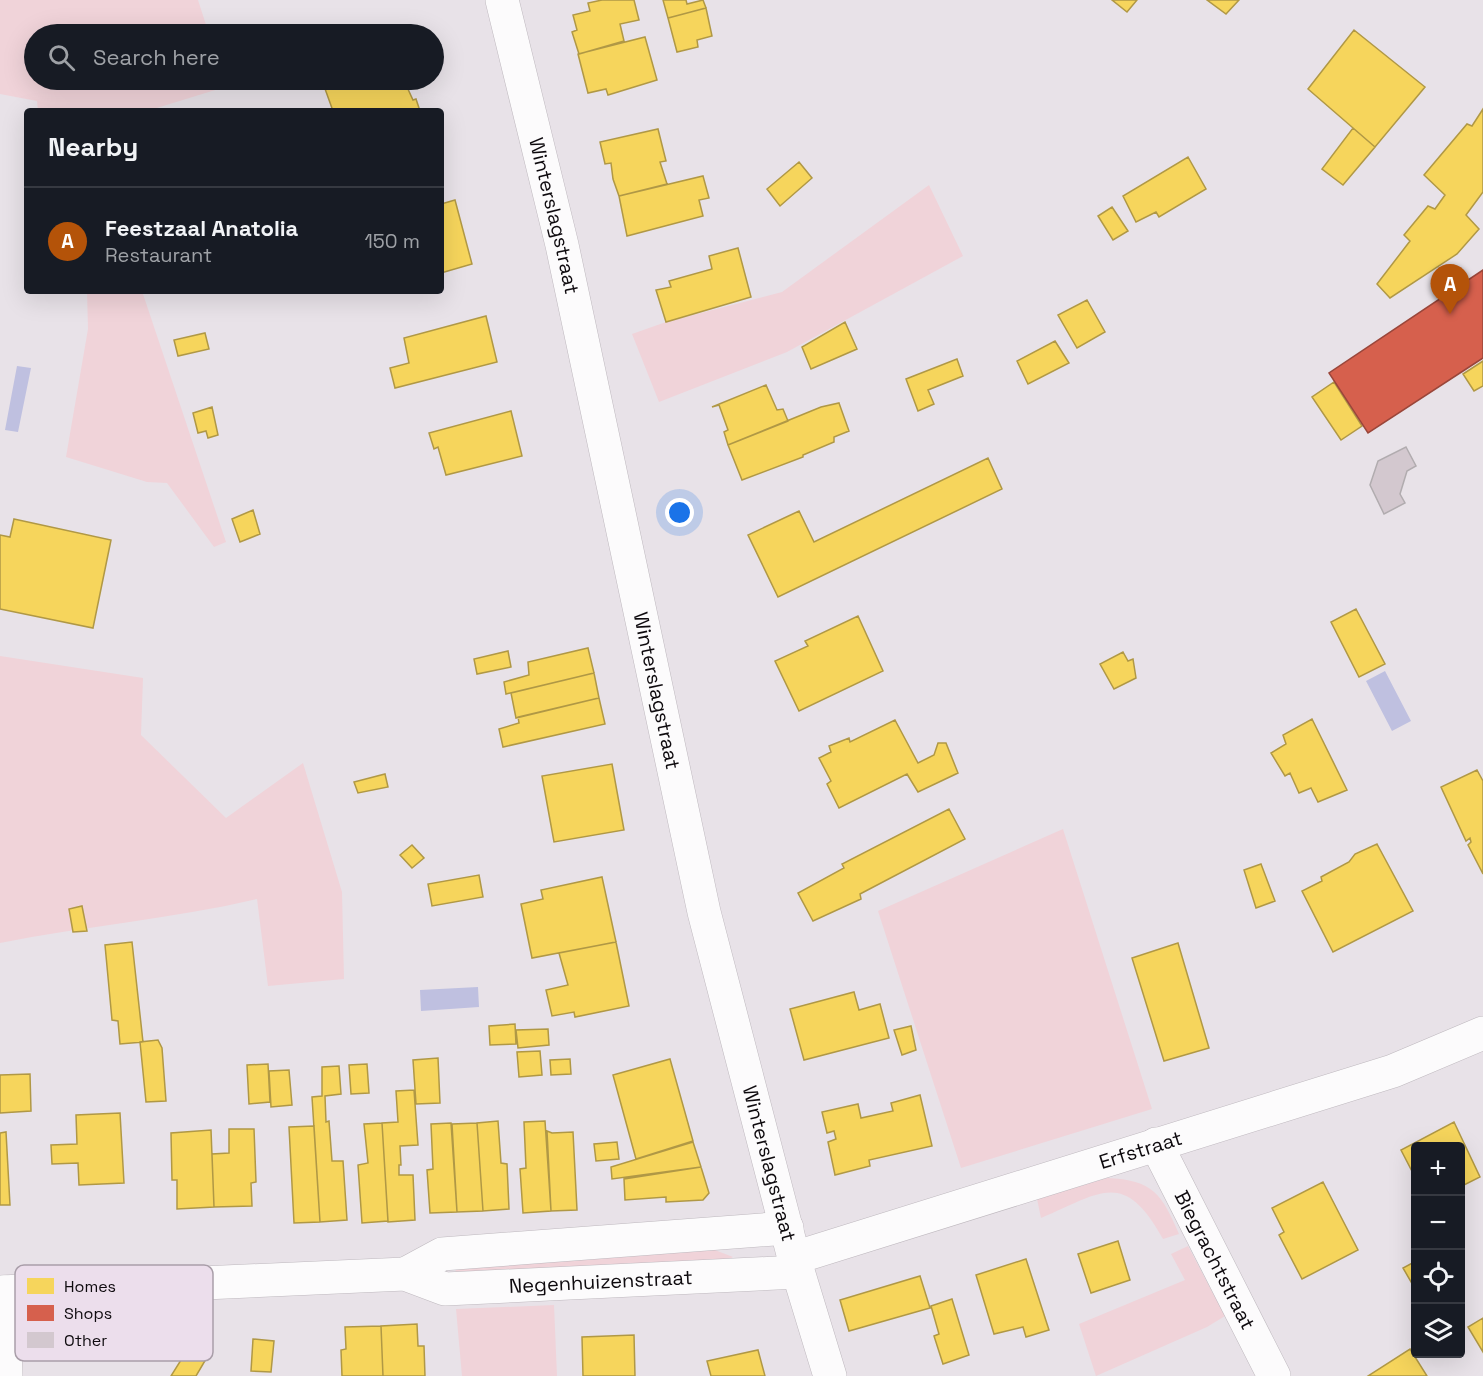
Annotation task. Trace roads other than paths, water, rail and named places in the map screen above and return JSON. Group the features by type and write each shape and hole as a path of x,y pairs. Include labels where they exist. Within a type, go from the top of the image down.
{"street":[{"name":"Winterslagstraat","path":"502,0 562,245 704,912 793,1253 830,1376"},
{"name":"Erfstraat","path":"793,1253 1393,1071 1483,1033"},
{"name":"Biegrachtstraat","path":"1156,1144 1274,1376"},
{"name":"Negenhuizenstraat","path":"405,1274 441,1254 793,1253"},
{"name":"Negenhuizenstraat","path":"213,1283 405,1274 445,1288 793,1253"},
{"path":"2,1292 6,1376"}],"water":[{"path":"17,366 31,368 18,432 5,430"},
{"path":"1385,671 1411,721 1392,731 1366,681"},
{"path":"478,987 479,1007 421,1011 420,990"}],"place":[{"name":"Feestzaal Anatolia","path":"1450,314"}]}
